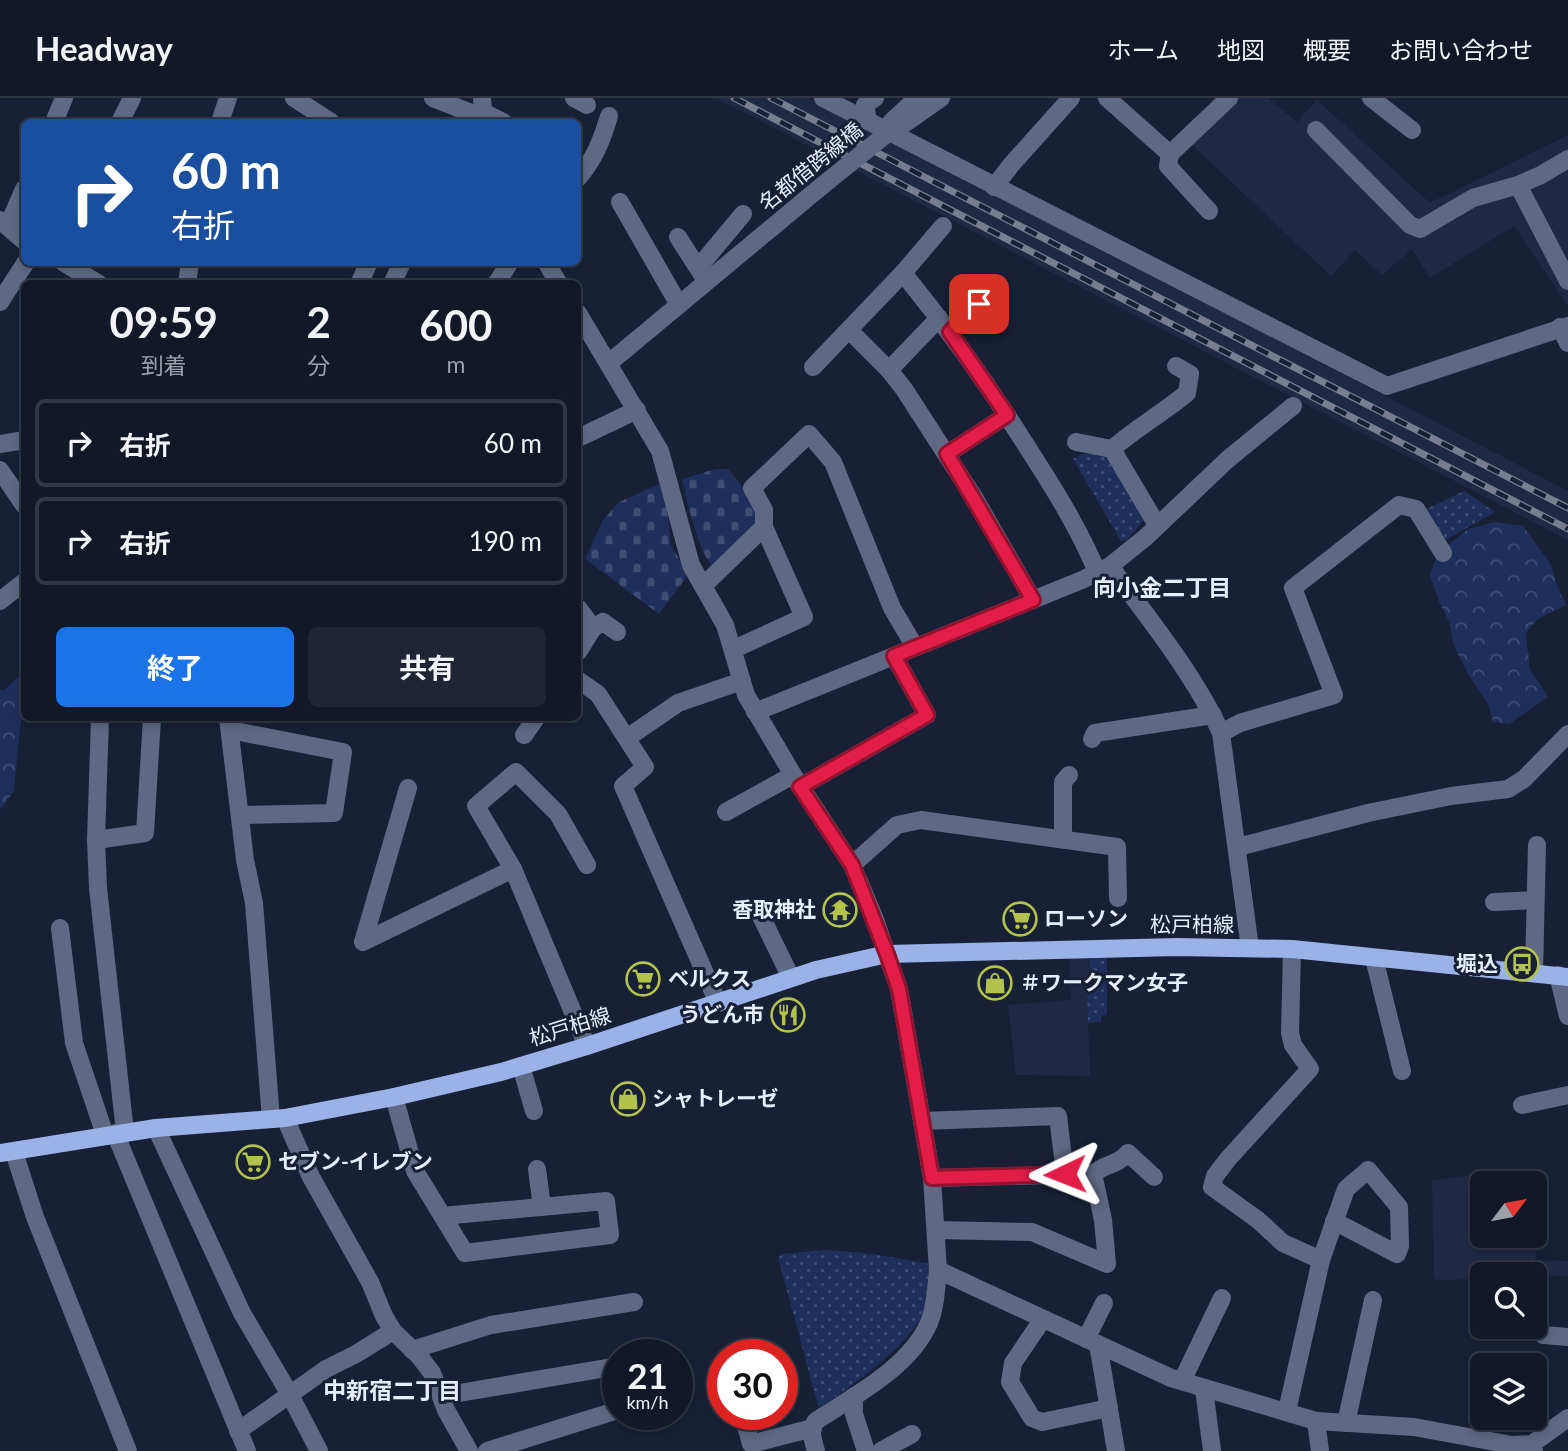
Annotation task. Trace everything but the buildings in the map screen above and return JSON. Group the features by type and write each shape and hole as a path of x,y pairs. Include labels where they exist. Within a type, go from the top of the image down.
{"main road":[{"name":"松戸柏線","path":"7,1152 156,1128 278,1118 394,1097 521,1066 791,978 887,954 1164,947 1293,949 1563,976"}],"street":[{"path":"55,119 64,98"},
{"path":"221,119 228,98"},
{"path":"294,98 326,119"},
{"path":"433,98 483,113"},
{"path":"824,98 1387,386 1565,332"},
{"path":"875,98 865,105 881,128"},
{"path":"881,128 917,98"},
{"name":"名都借跨線橋","path":"707,274 933,98"},
{"path":"881,128 941,98"},
{"path":"994,187 1071,98"},
{"path":"1107,98 1170,154"},
{"path":"1209,211 1168,166 1170,154 1229,98"},
{"path":"1371,98 1412,130"},
{"path":"581,174 593,159 608,116"},
{"path":"1316,130 1410,225 1420,229 1474,198 1518,185 1568,159"},
{"path":"1518,185 1568,281"},
{"path":"21,194 4,223 21,240"},
{"path":"620,202 679,305"},
{"path":"608,363 679,305 707,274 743,214"},
{"path":"813,367 903,273 943,226"},
{"path":"678,237 707,274"},
{"path":"0,302 23,266"},
{"path":"70,266 92,280"},
{"path":"903,273 945,325 1007,415 1063,502 1085,543 1192,681 1213,715 1221,733 1250,948"},
{"path":"889,370 993,290"},
{"path":"581,318 660,451 691,565 725,625 742,681 755,712 852,865 899,989 932,1178 938,1270 935,1300 919,1341 877,1381 816,1421 812,1436 816,1451"},
{"path":"849,330 889,370 947,454 1033,600"},
{"path":"1112,449 1187,393 1190,374 1175,366"},
{"path":"755,712 1104,569 1157,526 1227,460 1293,406"},
{"path":"581,437 637,410"},
{"path":"947,454 1007,415"},
{"path":"734,649 804,617 764,527 764,510 752,488 809,434 833,462 892,608 915,647"},
{"path":"0,444 21,440"},
{"path":"1076,442 1112,449 1157,526"},
{"path":"0,471 21,501"},
{"path":"1221,733 1240,723 1334,695 1293,588 1399,505 1416,509 1443,554"},
{"path":"703,586 764,527"},
{"path":"3,593 21,584"},
{"path":"581,612 593,628"},
{"path":"581,647 593,628 603,622 617,632"},
{"path":"726,812 797,781 927,715 894,656"},
{"path":"627,738 678,703 742,681"},
{"path":"581,682 598,694 645,767 623,786 718,1003"},
{"path":"1092,739 1095,733 1213,715"},
{"path":"100,721 96,840 115,1134"},
{"path":"96,840 145,833 152,721"},
{"path":"524,735 534,721"},
{"path":"240,815 334,813 343,752 229,724 240,815 255,916 278,1118 370,1282 393,1331 432,1373 457,1433 469,1451"},
{"path":"1238,847 1368,813 1451,796 1508,789 1524,779 1568,734"},
{"path":"587,865 558,814 516,772 476,806 513,869 587,1046"},
{"path":"1063,839 1063,782 1069,775"},
{"path":"408,788 363,942 513,869"},
{"path":"852,865 897,825 921,820 1117,847 1118,898"},
{"path":"1534,973 1537,845"},
{"path":"1494,902 1535,900"},
{"path":"758,910 791,978"},
{"path":"60,928 74,1043 115,1134 247,1451"},
{"path":"1293,949 1290,1033 1293,1045 1310,1069 1228,1159 1215,1176 1212,1187 1258,1220 1283,1243 1321,1260"},
{"path":"1374,958 1402,1070"},
{"path":"1563,976 1568,1016"},
{"path":"521,1066 534,1111"},
{"path":"1521,1105 1568,1095"},
{"path":"394,1097 415,1171 442,1216 466,1253 610,1235 606,1201 442,1216"},
{"path":"922,1121 1058,1116 1065,1174"},
{"path":"156,1128 242,1313 289,1393 318,1451"},
{"path":"932,1178 1093,1174 1103,1165 1119,1163 1125,1146 1128,1153 1154,1177"},
{"path":"7,1152 128,1451"},
{"path":"537,1169 542,1207"},
{"path":"1287,1411 1321,1260 1334,1222 1346,1189 1368,1170 1399,1207 1400,1246 1398,1254 1334,1222"},
{"path":"936,1230 1031,1232 1107,1264 1103,1220 1093,1174"},
{"path":"938,1270 1182,1381 1316,1421 1415,1427 1533,1447 1568,1418"},
{"path":"1182,1381 1222,1298"},
{"path":"1346,1423 1373,1300"},
{"path":"412,1350 491,1325 634,1302"},
{"path":"1104,1303 1092,1341 1109,1408 1116,1451"},
{"path":"1044,1319 1013,1363 1010,1382 1032,1418 1042,1422 1109,1408"},
{"path":"238,1431 326,1368 356,1354 393,1331"},
{"path":"1547,1335 1568,1337"},
{"path":"442,1396 602,1369"},
{"path":"1204,1389 1212,1451"},
{"path":"853,1396 854,1414 866,1451"},
{"path":"487,1451 602,1415"},
{"path":"1316,1421 1320,1451"},
{"path":"747,1430 751,1444 813,1428"},
{"path":"881,1451 912,1434"}],"shaded area":[{"path":"716,98 807,98 1428,418 1568,491 1568,540"},
{"path":"1234,98 1268,98 1297,122 1317,100 1429,202 1568,135 1568,306 1514,226 1430,278 1412,249 1382,275 1355,250 1331,276 1189,142"},
{"path":"1088,953 1090,1076 1016,1075 1008,1005 1071,1000 1069,954"},
{"path":"1470,1176 1470,1248 1537,1248 1535,1260 1568,1261 1568,1276 1547,1276 1547,1262 1470,1262 1470,1279 1434,1278 1432,1180"}],"green space":[{"path":"1082,454 1112,454 1148,515 1128,539 1121,541 1073,459"},
{"path":"716,469 728,469 748,494 761,519 734,551 712,565 707,560 698,538 682,479"},
{"path":"664,482 671,545 688,575 659,614 585,559 603,520 619,502"},
{"path":"1464,491 1495,512 1440,543 1422,511"},
{"path":"1495,522 1523,526 1551,564 1566,605 1538,619 1526,633 1530,669 1548,697 1509,724 1493,722 1488,704 1468,674 1453,644 1450,624 1430,575 1438,553 1468,529"},
{"path":"21,675 21,718 14,791 0,810 0,689 3,691"},
{"path":"1107,952 1107,1015 1101,1016 1101,1022 1088,1023 1087,991 1091,987 1089,953"},
{"path":"823,1250 866,1253 927,1263 932,1285 927,1306 915,1327 898,1347 819,1409 778,1258 782,1254"}],"railway":[{"path":"734,98 1568,529"},
{"path":"771,98 1568,508"}],"place":[{"name":"香取神社","path":"840,910"},
{"name":"ローソン","path":"1020,919"},
{"name":"堀込","path":"1522,964"},
{"name":"ベルクス","path":"643,979"},
{"name":"＃ワークマン女子","path":"995,983"},
{"name":"うどん市","path":"788,1015"},
{"name":"シャトレーゼ","path":"628,1099"},
{"name":"セブン-イレブン","path":"253,1162"}],"district":[{"name":"向小金二丁目","path":"1162,588"},
{"name":"中新宿二丁目","path":"392,1391"}],"route":[{"path":"979,304 950,332 1007,415 947,454 1033,600 894,656 927,715 800,787 852,865 874,917 899,989 932,1178 1065,1174"}]}
